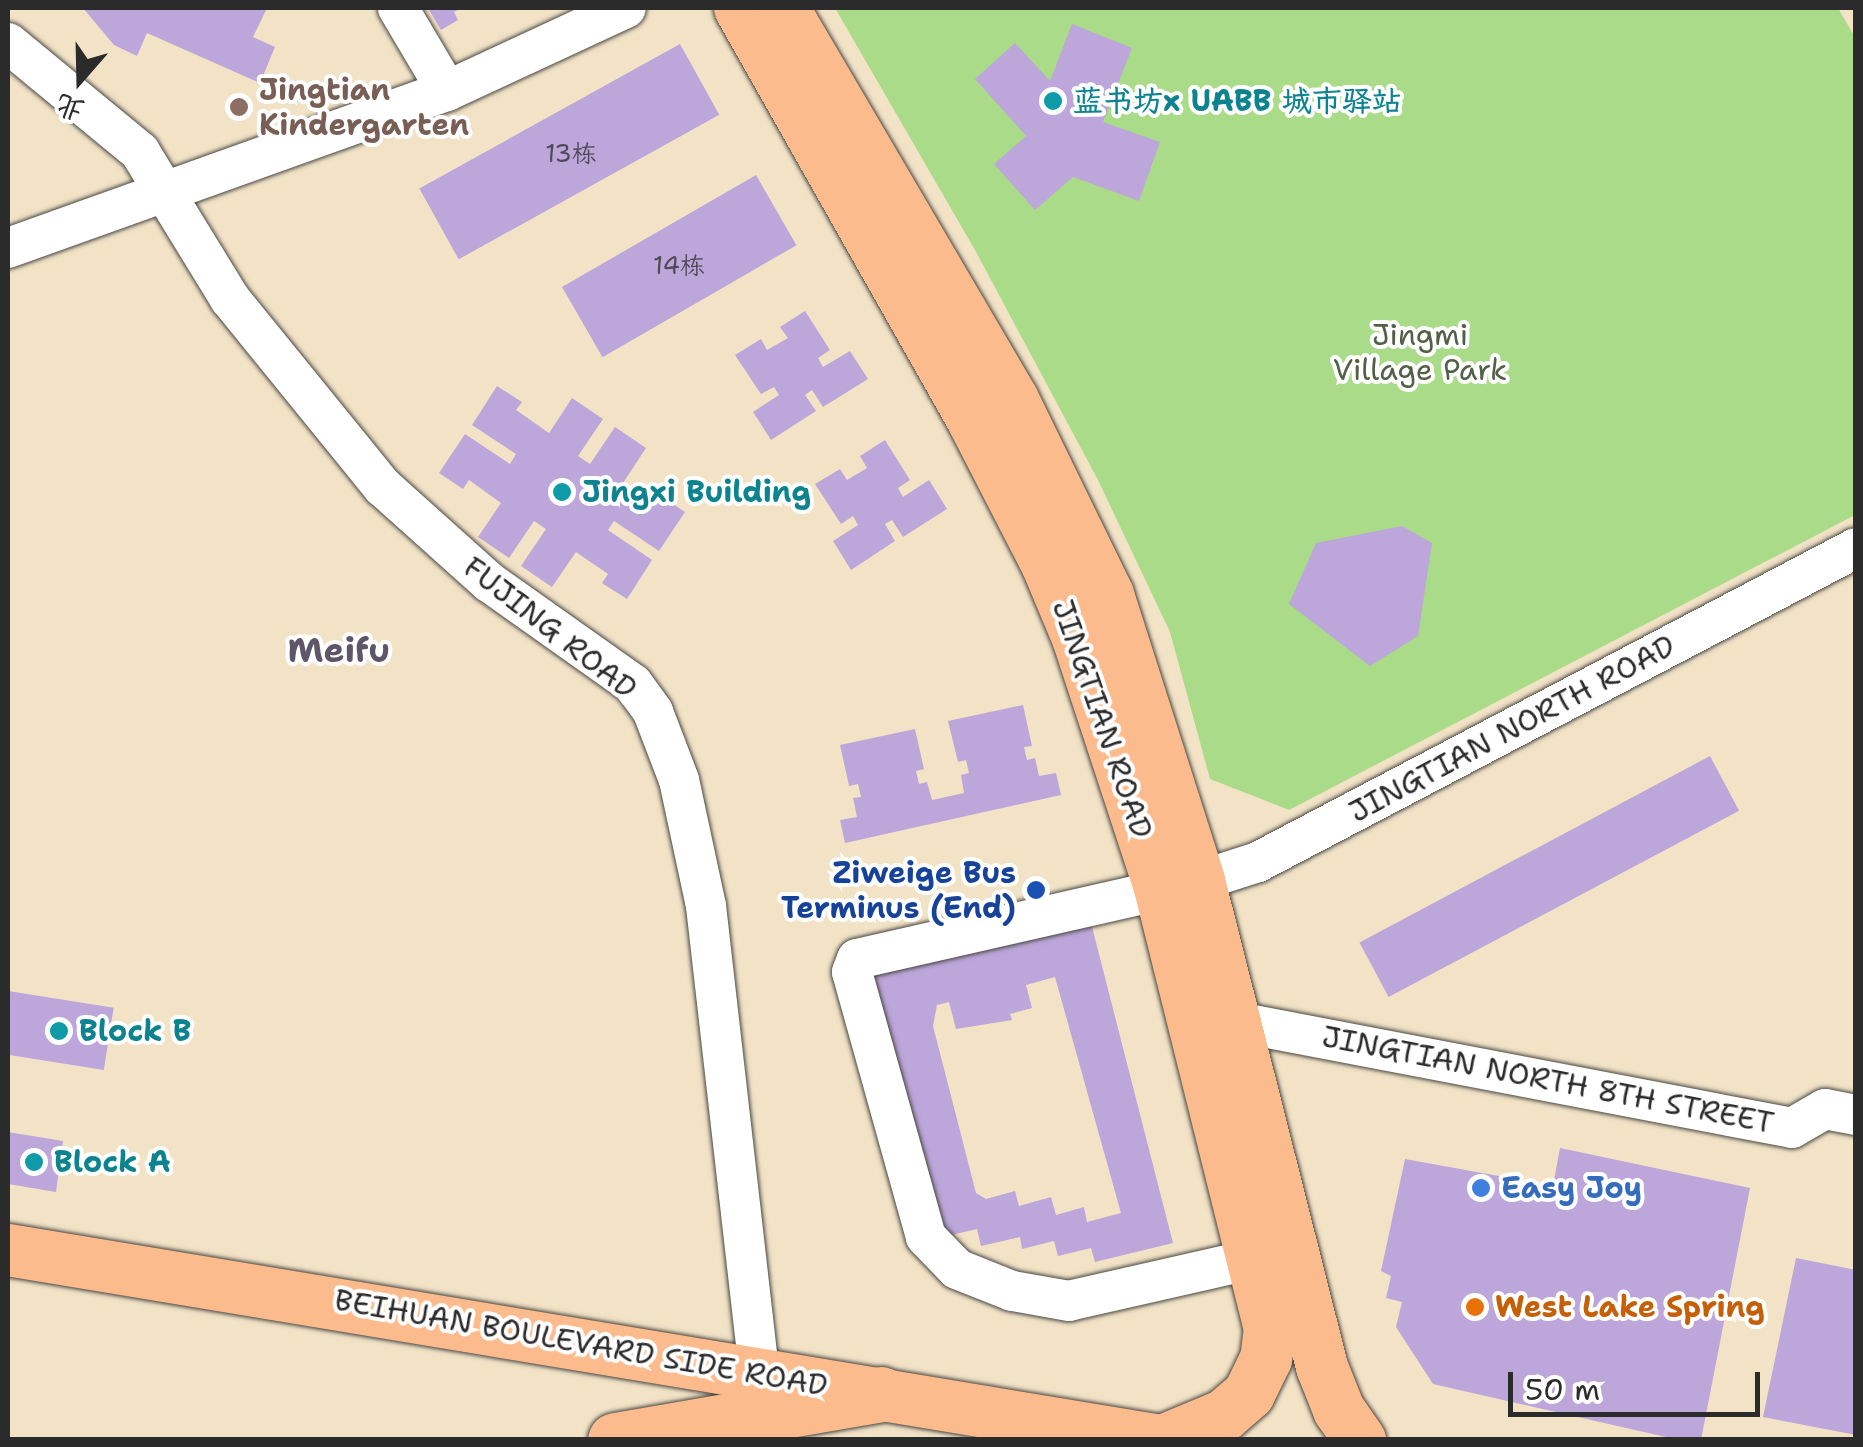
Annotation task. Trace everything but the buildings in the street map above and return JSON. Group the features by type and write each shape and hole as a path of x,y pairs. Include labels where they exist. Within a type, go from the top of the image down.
{"highway":[{"path":"615,1440 881,1394"}],"main road":[{"name":"JINGTIAN ROAD","path":"740,8 973,420 1046,564 1237,1022 1273,1254 1270,1328 1262,1373 1249,1394 1225,1415 1165,1440"},
{"name":"JINGTIAN ROAD","path":"784,8 1055,480 1108,595 1134,666 1179,884 1273,1254 1328,1385 1360,1440"},
{"name":"BEIHUAN BOULEVARD SIDE ROAD","path":"8,1250 1154,1440"}],"street":[{"path":"398,8 446,90"},
{"path":"8,248 446,90 626,8"},
{"name":"FUJING ROAD","path":"8,43 140,152 230,299 383,487 489,582 633,684 653,712 680,780 706,906 759,1373"},
{"name":"JINGTIAN NORTH ROAD","path":"1273,1254 1069,1301 1012,1292 957,1269 926,1237 852,972 861,957 1179,884 1258,862 1856,548"},
{"name":"JINGTIAN NORTH 8TH STREET","path":"1237,1022 1792,1128 1824,1110 1856,1115"}],"green space":[{"name":"Jingmi Village Park","path":"835,8 1838,8 1856,39 1855,515 1289,810 1210,779 1170,632 1098,480 975,250"}],"place":[{"name":"蓝书坊x UABB 城市驿站","path":"1053,101"},
{"name":"Jingtian Kindergarten","path":"239,107"},
{"name":"Jingxi Building","path":"562,492"},
{"name":"Ziweige Bus Terminus (End)","path":"1036,890"},
{"name":"Block B","path":"59,1031"},
{"name":"Block A","path":"34,1162"},
{"name":"Easy Joy","path":"1481,1188"},
{"name":"West Lake Spring","path":"1475,1307"}],"district":[{"name":"Meifu","path":"339,650"}]}
